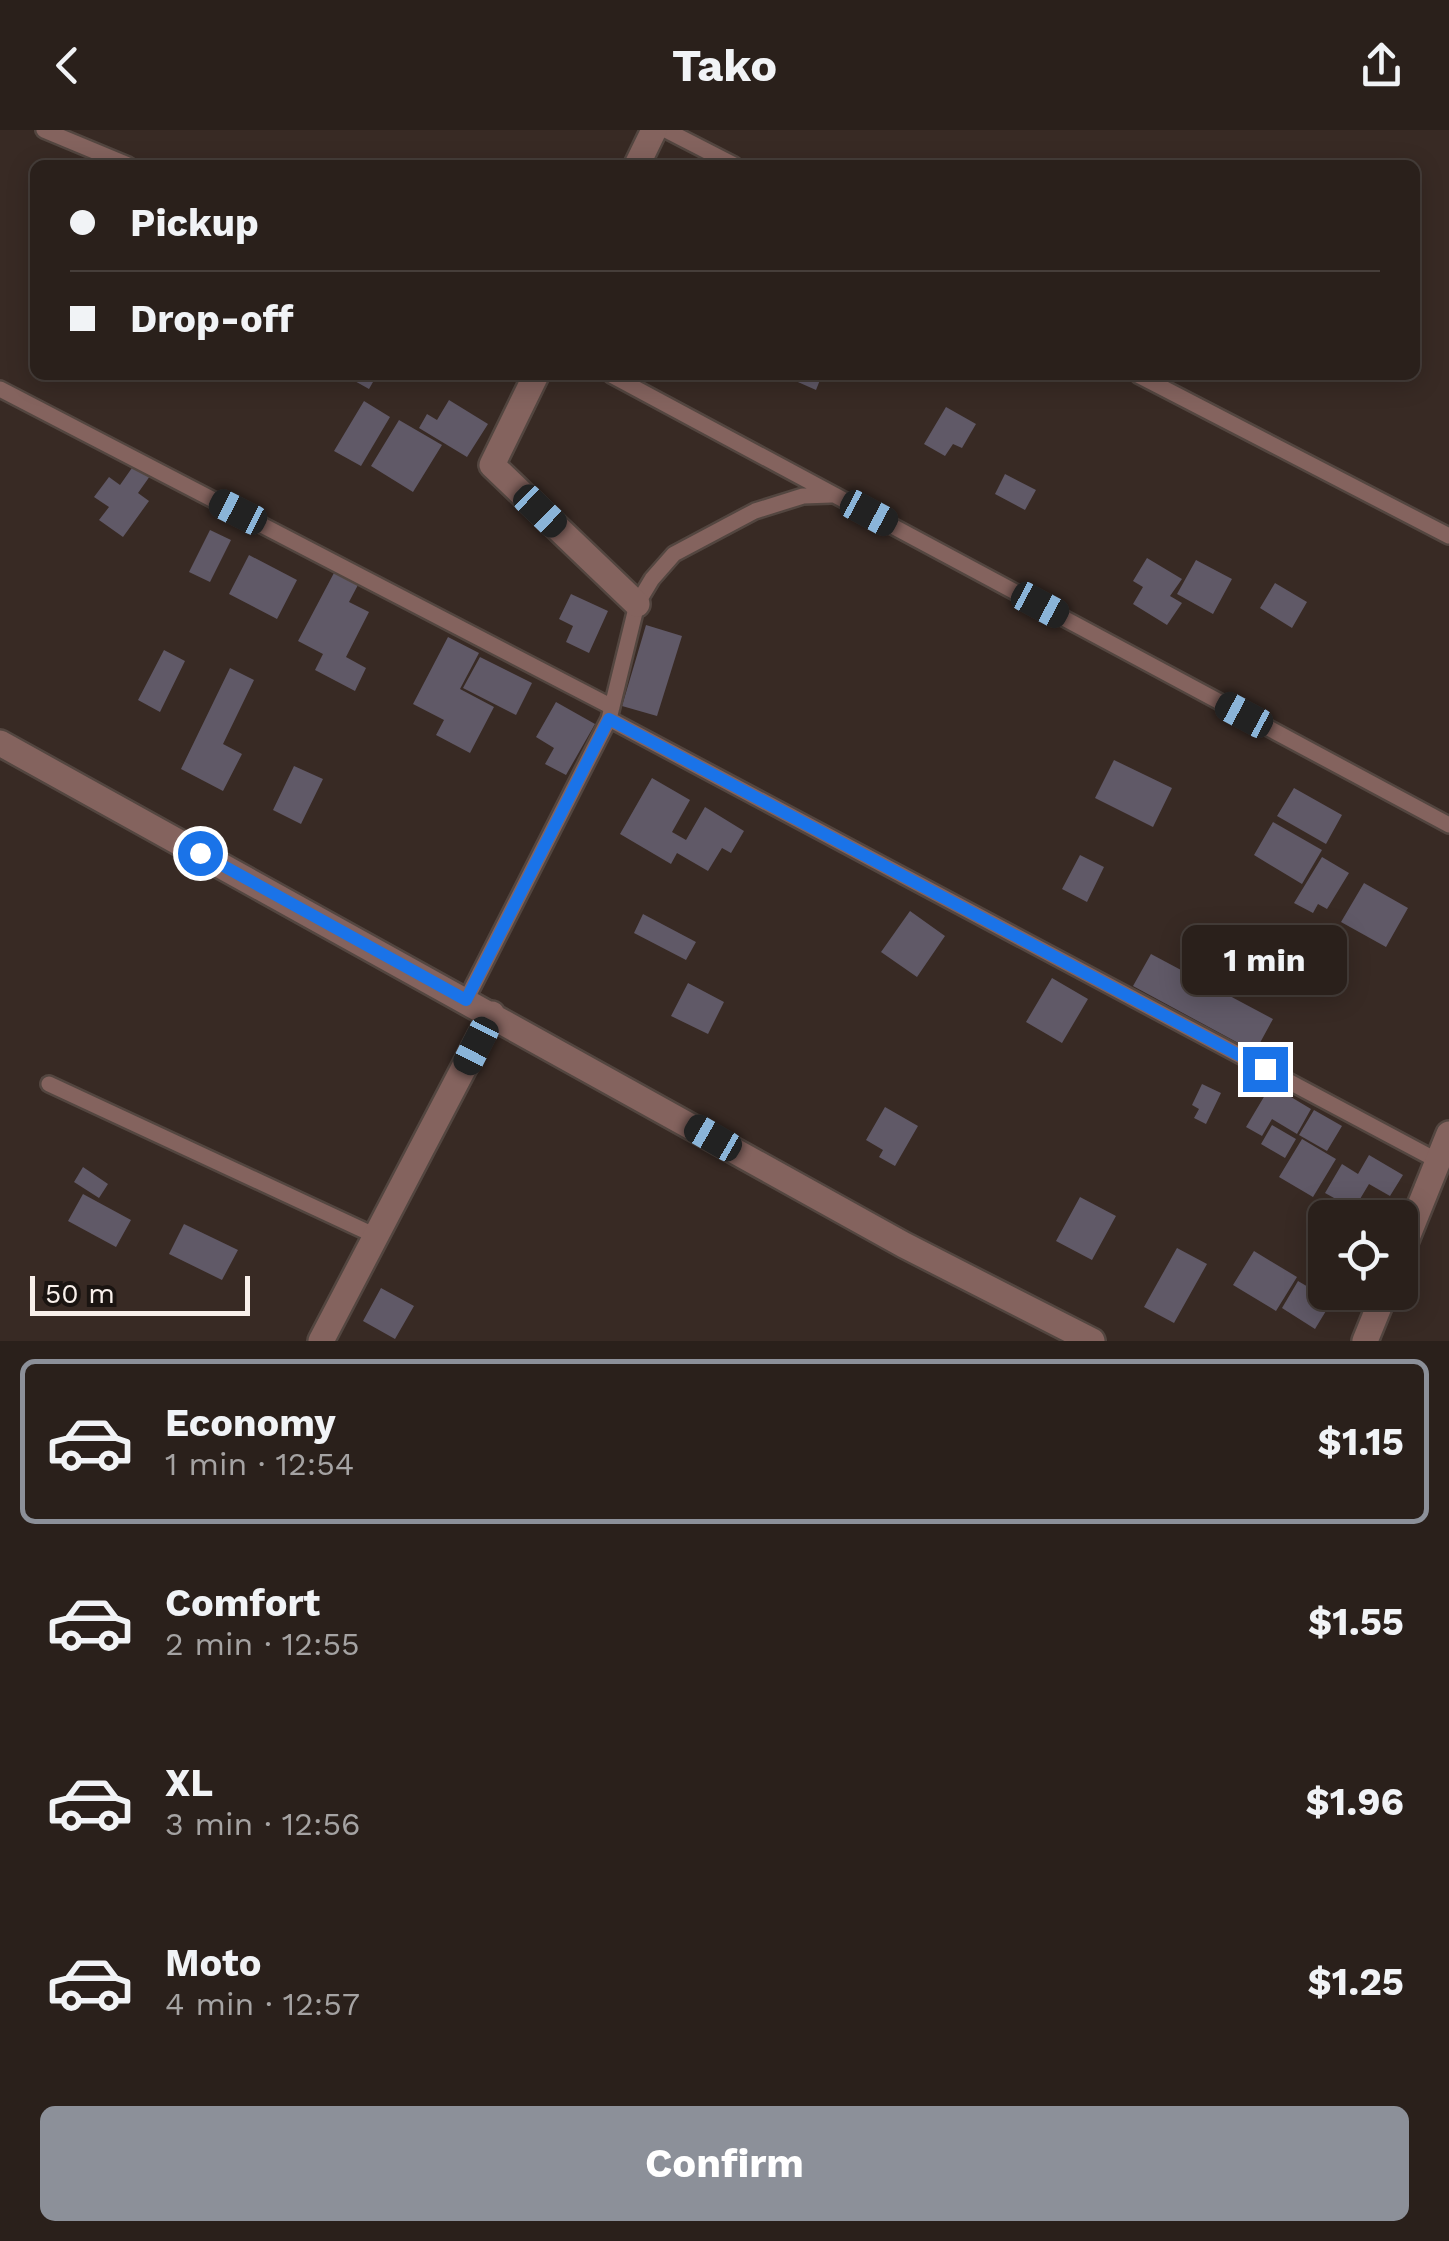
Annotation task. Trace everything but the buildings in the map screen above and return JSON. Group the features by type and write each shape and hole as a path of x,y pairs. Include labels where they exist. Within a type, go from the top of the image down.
{"street":[{"path":"639,160 654,130"},
{"path":"534,380 492,465 637,604"},
{"path":"0,744 904,1245 1092,1341"},
{"path":"321,1341 492,1014"},
{"path":"1418,1210 1449,1134"},
{"path":"1365,1341 1378,1310"}],"lane":[{"path":"44,130 116,160"},
{"path":"666,130 724,160"},
{"path":"621,380 1449,824"},
{"path":"1148,380 1449,536"},
{"path":"0,389 610,713 1438,1161"},
{"path":"466,1000 610,713 637,604 674,554 718,529 777,502 835,495"},
{"path":"49,1084 378,1237"}],"route":[{"path":"200,853 466,1000 609,719 1265,1069"}]}
